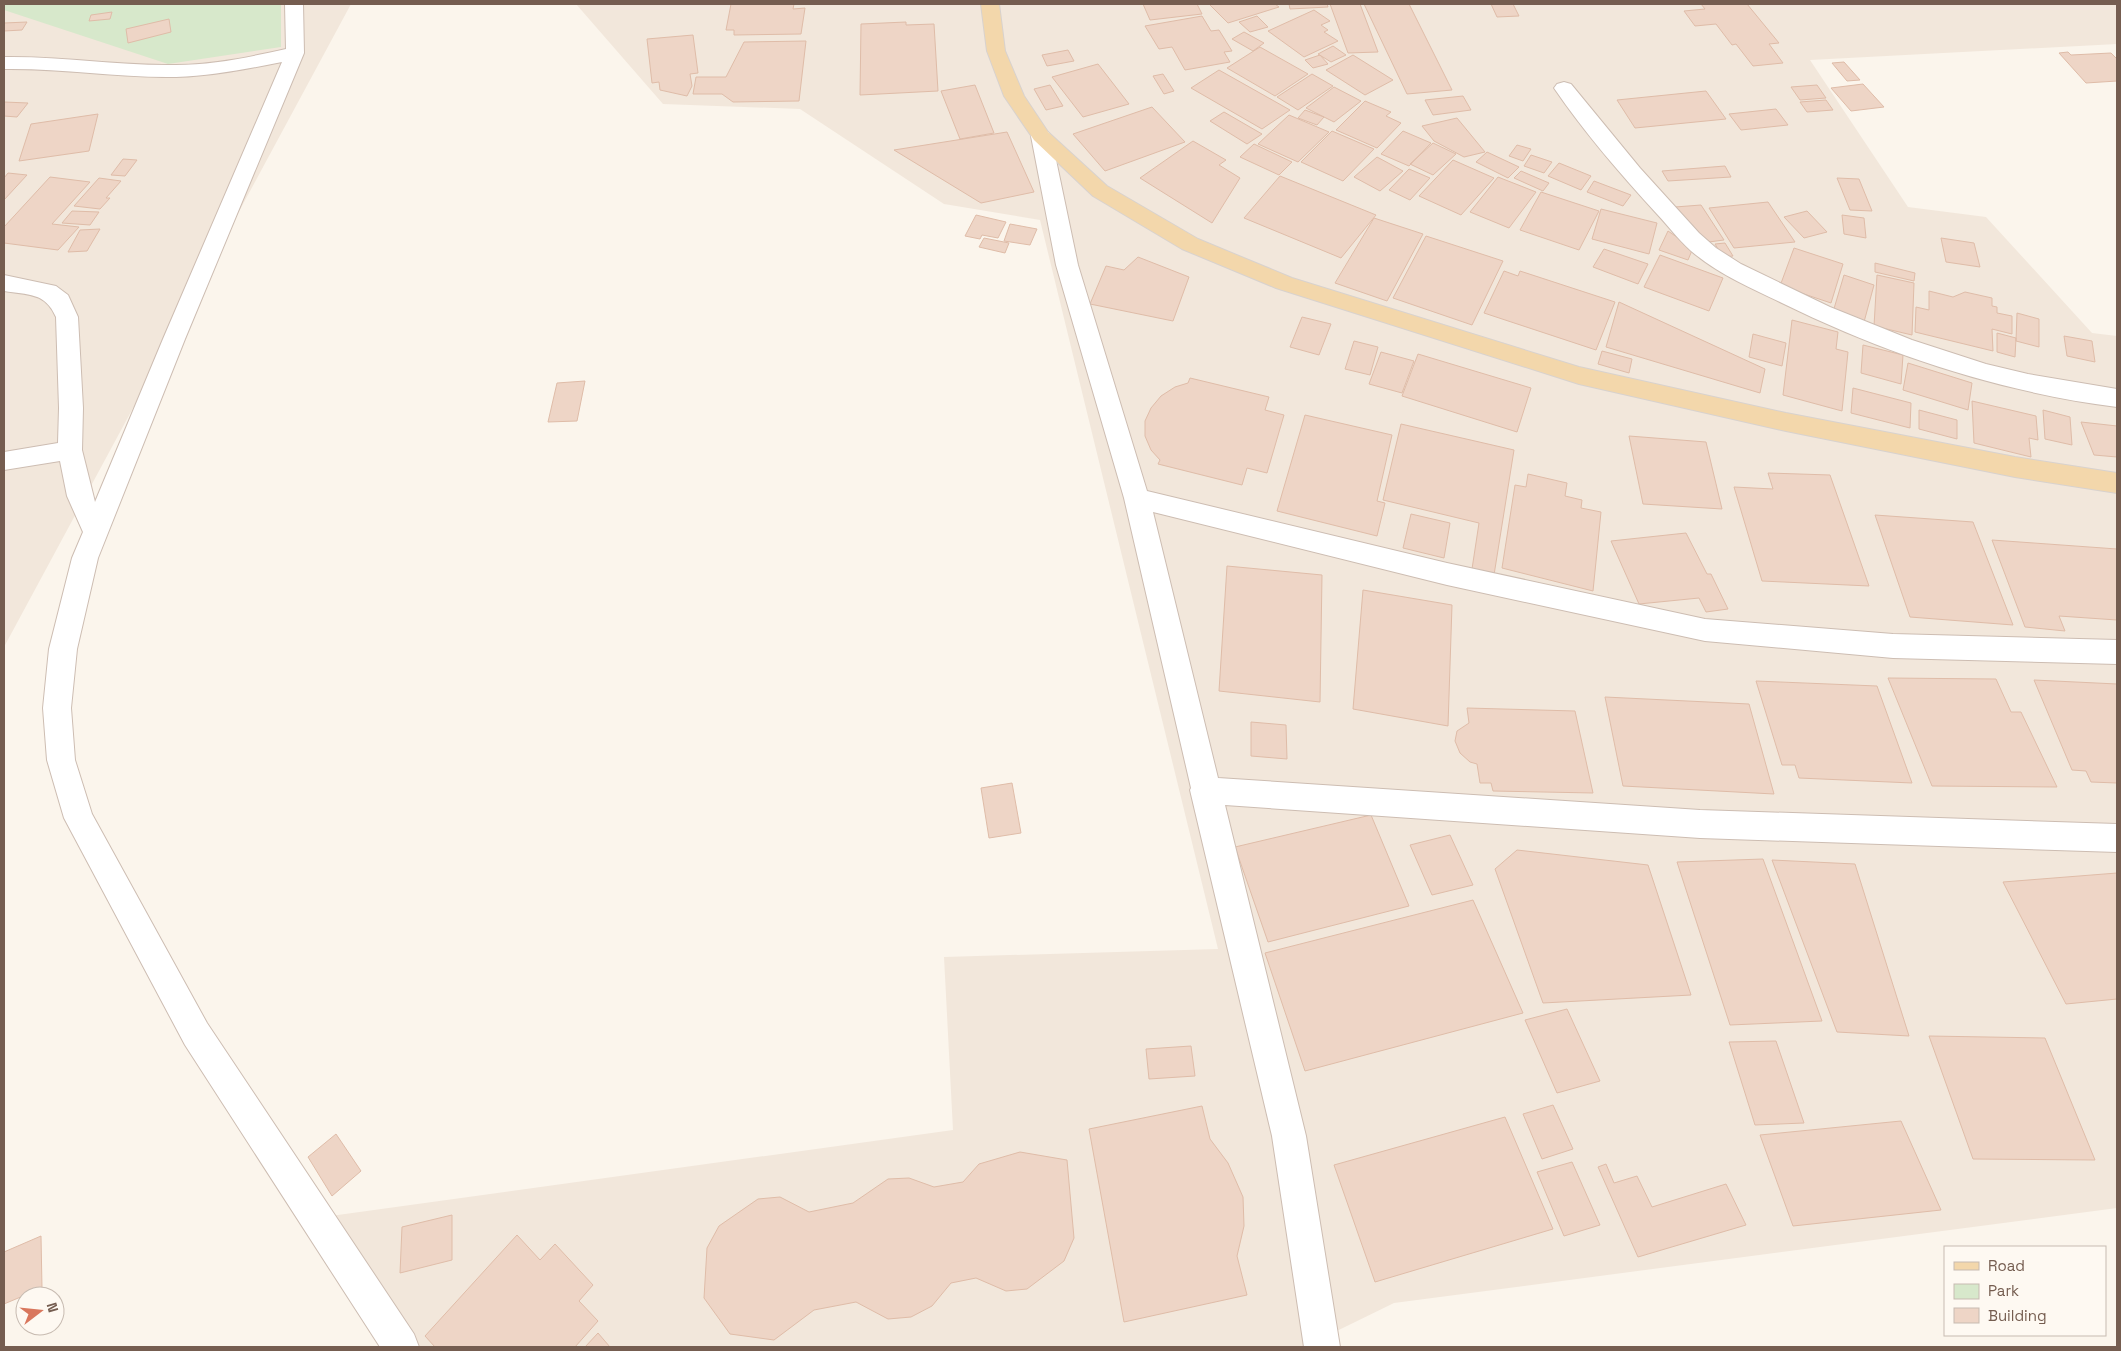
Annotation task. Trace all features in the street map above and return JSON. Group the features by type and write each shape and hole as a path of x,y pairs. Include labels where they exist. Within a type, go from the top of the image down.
{"main road":[{"path":"990,4 996,51 1014,96 1041,136 1100,191 1190,244 1284,283 1579,375 1786,422 2015,467 2117,482"}],"street":[{"path":"294,4 295,52 174,339 86,558 63,649 57,708 61,760 79,818 196,1034 402,1347"},
{"path":"4,64 39,63 190,70 241,64 295,52"},
{"path":"1564,88 1610,147 1662,206 1708,253 1824,315 1900,346 1986,373 2069,392 2117,398"},
{"path":"1041,136 1067,265 1137,498 1205,790 1289,1136 1322,1347"},
{"path":"4,283 48,291 60,301 67,317 71,408 70,450 80,496 95,532"},
{"path":"4,461 70,450"},
{"path":"1137,498 1447,574 1705,630 1893,646 2117,652"},
{"path":"1205,790 1700,824 2117,838"}],"shaded area":[{"path":"4,4 351,4 4,647"},
{"path":"576,4 2117,4 2117,44 1810,60 1908,207 1986,217 2092,333 2117,336 2117,1208 1394,1303 1304,1347 404,1347 316,1218 953,1130 944,957 1218,949 1040,220 944,204 800,109 663,104"}],"green space":[{"path":"4,4 281,4 281,47 168,64 4,10"}],"building":[{"path":"731,4 794,4 793,9 805,8 801,34 734,35 734,30 726,30"},
{"path":"1143,4 1197,4 1202,14 1150,20"},
{"path":"1209,4 1275,4 1279,7 1228,23"},
{"path":"1289,4 1327,4 1328,7 1290,9"},
{"path":"1330,4 1360,4 1378,52 1348,53"},
{"path":"1364,4 1409,4 1452,90 1407,94"},
{"path":"1491,4 1513,4 1519,16 1497,17"},
{"path":"1701,4 1747,4 1779,43 1769,44 1783,63 1753,66 1736,44 1732,45 1716,24 1695,26 1684,11 1705,9"},
{"path":"1314,10 1330,21 1321,25 1328,30 1324,32 1338,41 1304,57 1268,31"},
{"path":"112,12 110,19 89,21 91,15"},
{"path":"1202,16 1211,31 1219,30 1232,51 1224,52 1230,62 1185,70 1172,47 1159,49 1145,26"},
{"path":"1257,16 1268,27 1250,32 1239,22"},
{"path":"169,19 171,32 128,43 126,29"},
{"path":"27,22 22,30 4,31 4,23"},
{"path":"906,22 906,25 934,24 938,91 860,95 861,24"},
{"path":"1244,32 1264,43 1253,51 1232,39"},
{"path":"693,35 698,73 690,74 692,86 687,96 660,90 659,82 652,83 647,39"},
{"path":"806,41 799,101 733,102 722,94 693,94 696,77 726,77 744,42"},
{"path":"1333,46 1346,55 1331,62 1318,54"},
{"path":"1260,47 1308,74 1275,96 1227,68"},
{"path":"1068,50 1074,61 1047,66 1042,55"},
{"path":"2068,52 2071,55 2111,53 2117,59 2117,81 2086,83 2059,53"},
{"path":"1320,55 1328,64 1313,68 1305,60"},
{"path":"1353,55 1393,80 1365,95 1326,70"},
{"path":"1844,62 1860,80 1847,81 1832,63"},
{"path":"1098,64 1129,104 1083,117 1052,77"},
{"path":"1219,70 1290,110 1262,129 1191,88"},
{"path":"1163,74 1174,91 1164,94 1153,76"},
{"path":"1312,74 1333,86 1298,110 1277,97"},
{"path":"1863,84 1884,107 1851,111 1831,88"},
{"path":"975,85 994,133 960,139 941,91"},
{"path":"1050,85 1063,106 1046,110 1034,89"},
{"path":"1817,85 1826,98 1800,100 1791,87"},
{"path":"1334,87 1361,101 1334,122 1306,108"},
{"path":"1706,91 1726,119 1635,128 1617,100"},
{"path":"1463,96 1471,110 1433,115 1425,100"},
{"path":"1826,100 1833,110 1807,112 1800,102"},
{"path":"1365,101 1391,112 1386,116 1401,123 1377,148 1336,130"},
{"path":"4,102 28,103 17,117 4,116"},
{"path":"1152,107 1185,142 1105,171 1073,134"},
{"path":"1776,109 1788,125 1741,130 1729,114"},
{"path":"1305,110 1324,117 1317,125 1298,118"},
{"path":"1224,112 1262,134 1247,144 1210,121"},
{"path":"98,114 89,151 19,161 31,124"},
{"path":"1289,115 1329,132 1298,162 1258,144"},
{"path":"1457,118 1485,152 1464,157 1434,141 1422,126"},
{"path":"1332,131 1374,149 1343,181 1301,162"},
{"path":"1403,131 1431,143 1409,166 1381,154"},
{"path":"1007,132 1034,192 981,203 894,150"},
{"path":"1193,141 1226,160 1219,165 1240,178 1212,223 1140,178"},
{"path":"1433,143 1456,154 1433,175 1410,164"},
{"path":"1254,144 1292,162 1279,175 1240,157"},
{"path":"1517,145 1531,149 1523,161 1509,156"},
{"path":"1487,152 1519,167 1508,178 1476,162"},
{"path":"1531,155 1552,162 1544,173 1524,166"},
{"path":"1377,157 1403,171 1380,191 1354,177"},
{"path":"123,159 137,160 125,176 111,175"},
{"path":"1453,160 1494,178 1461,215 1419,196"},
{"path":"1559,163 1591,176 1581,190 1548,176"},
{"path":"1725,166 1731,177 1668,181 1662,171"},
{"path":"1409,169 1430,178 1410,200 1389,190"},
{"path":"1521,171 1549,183 1543,191 1514,178"},
{"path":"8,173 27,175 4,200 4,178"},
{"path":"1280,176 1376,215 1341,258 1244,218"},
{"path":"50,177 90,182 52,224 79,227 58,250 4,243 4,227"},
{"path":"1498,177 1536,192 1509,228 1470,212"},
{"path":"99,178 121,181 106,198 110,198 100,209 74,206"},
{"path":"1837,178 1859,179 1872,211 1850,210"},
{"path":"1594,181 1631,195 1623,206 1587,192"},
{"path":"1541,192 1599,211 1579,250 1520,230"},
{"path":"1768,202 1795,242 1734,248 1709,208"},
{"path":"1701,205 1724,240 1701,243 1675,207"},
{"path":"1601,209 1657,223 1649,254 1592,239"},
{"path":"72,211 99,212 90,225 62,223"},
{"path":"1807,211 1827,232 1804,238 1784,217"},
{"path":"976,215 1006,222 998,238 982,235 980,239 965,236"},
{"path":"1842,215 1864,218 1866,238 1844,234"},
{"path":"1374,218 1423,234 1387,301 1335,283"},
{"path":"1010,224 1037,229 1030,245 1004,241"},
{"path":"100,229 87,251 68,252 80,230"},
{"path":"1668,231 1693,248 1688,260 1659,250"},
{"path":"1426,236 1503,261 1472,325 1393,298"},
{"path":"984,238 1009,243 1005,253 979,247"},
{"path":"1941,238 1974,243 1980,267 1946,262"},
{"path":"1725,243 1733,256 1723,257 1715,244"},
{"path":"1794,248 1843,264 1831,303 1780,286"},
{"path":"1604,249 1648,264 1638,284 1593,267"},
{"path":"1660,255 1723,278 1709,311 1644,287"},
{"path":"1138,257 1189,277 1173,321 1090,304 1106,266 1124,270"},
{"path":"1875,263 1915,273 1914,281 1875,272"},
{"path":"1504,271 1518,276 1520,271 1615,302 1596,350 1484,313"},
{"path":"1844,275 1874,285 1864,322 1833,312"},
{"path":"1877,275 1914,283 1912,335 1874,326"},
{"path":"1929,291 1953,297 1965,292 1992,298 1992,306 1997,307 1997,313 2012,316 2012,334 1992,329 1993,351 1915,332 1916,307 1929,310"},
{"path":"1619,302 1765,369 1760,393 1606,347"},
{"path":"2017,313 2039,319 2039,347 2016,341"},
{"path":"1302,317 1331,324 1319,355 1290,347"},
{"path":"1792,320 1838,332 1836,349 1848,352 1842,411 1783,395"},
{"path":"1997,333 2016,338 2015,357 1997,352"},
{"path":"1753,334 1786,343 1782,366 1749,357"},
{"path":"2064,336 2092,341 2095,362 2067,356"},
{"path":"1354,341 1378,347 1370,375 1345,369"},
{"path":"1863,345 1903,355 1901,384 1861,373"},
{"path":"1602,351 1632,359 1629,373 1598,364"},
{"path":"1381,352 1414,361 1402,393 1369,384"},
{"path":"1418,354 1531,388 1517,432 1402,396"},
{"path":"1908,363 1972,383 1968,410 1903,390"},
{"path":"1190,378 1269,397 1265,410 1284,415 1267,473 1247,468 1242,485 1158,464 1160,460 1151,450 1145,436 1145,421 1151,408 1161,396 1175,387 1188,383"},
{"path":"585,381 577,421 548,422 557,383"},
{"path":"1853,388 1911,403 1910,428 1851,413"},
{"path":"1972,401 2036,416 2038,440 2029,438 2031,457 1974,443"},
{"path":"1919,410 1957,420 1957,439 1919,429"},
{"path":"2043,410 2070,417 2072,445 2045,439"},
{"path":"1305,415 1392,435 1377,501 1385,503 1377,536 1277,511"},
{"path":"2081,422 2117,426 2117,457 2094,455"},
{"path":"1401,424 1514,450 1494,575 1472,569 1479,523 1383,500"},
{"path":"1629,436 1706,442 1722,509 1643,504"},
{"path":"1768,473 1830,475 1869,586 1762,581 1734,487 1773,489"},
{"path":"1528,474 1567,483 1565,496 1582,500 1581,508 1601,512 1593,591 1502,568 1515,485 1526,487"},
{"path":"1411,514 1450,523 1444,558 1403,548"},
{"path":"1875,515 1973,522 2013,625 1910,617"},
{"path":"1686,533 1707,574 1711,574 1728,609 1706,612 1699,598 1639,604 1611,541"},
{"path":"1992,540 2117,549 2117,620 2059,616 2065,631 2025,627"},
{"path":"1227,566 1322,575 1320,702 1219,691"},
{"path":"1363,590 1452,605 1448,726 1353,709"},
{"path":"1888,678 1996,679 2011,712 2021,712 2057,787 1932,786"},
{"path":"2034,680 2117,684 2117,783 2091,782 2086,771 2072,770"},
{"path":"1756,681 1877,686 1912,783 1799,778 1795,765 1782,765"},
{"path":"1605,697 1749,704 1774,794 1623,786"},
{"path":"1467,708 1575,711 1593,793 1493,791 1491,783 1480,783 1477,764 1470,762 1460,753 1455,741 1457,731 1469,723"},
{"path":"1251,722 1286,725 1287,759 1251,756"},
{"path":"1012,783 1021,833 989,838 981,788"},
{"path":"1371,815 1409,906 1268,942 1235,847"},
{"path":"1450,835 1473,885 1432,895 1410,845"},
{"path":"1517,850 1648,865 1691,995 1543,1003 1495,869"},
{"path":"1763,859 1822,1021 1730,1025 1677,862"},
{"path":"1772,860 1855,864 1909,1036 1837,1032"},
{"path":"2117,873 2117,999 2066,1004 2003,882"},
{"path":"1473,900 1523,1013 1305,1071 1265,953"},
{"path":"1567,1009 1600,1081 1557,1093 1525,1020"},
{"path":"1929,1036 2045,1038 2095,1160 1973,1159"},
{"path":"1776,1041 1804,1123 1755,1125 1729,1042"},
{"path":"1191,1046 1195,1076 1149,1079 1146,1049"},
{"path":"1553,1105 1573,1149 1542,1159 1523,1114"},
{"path":"1202,1106 1210,1139 1228,1163 1243,1197 1244,1226 1237,1256 1247,1295 1124,1322 1089,1129"},
{"path":"1505,1117 1553,1229 1375,1282 1334,1165"},
{"path":"1901,1121 1941,1210 1793,1226 1760,1135"},
{"path":"336,1134 361,1171 332,1196 308,1157"},
{"path":"1020,1152 1067,1160 1074,1238 1064,1261 1027,1289 1006,1291 976,1278 951,1283 932,1306 911,1317 888,1319 856,1302 814,1310 774,1340 730,1334 704,1298 707,1248 719,1226 758,1199 780,1197 809,1212 853,1203 888,1179 909,1178 934,1187 963,1182 979,1164"},
{"path":"1572,1162 1600,1225 1564,1236 1537,1172"},
{"path":"1606,1164 1614,1183 1637,1176 1652,1207 1726,1184 1746,1225 1638,1257 1598,1167"},
{"path":"452,1215 452,1260 400,1273 402,1227"},
{"path":"517,1235 540,1260 555,1244 593,1285 579,1301 598,1321 575,1347 435,1347 425,1336"},
{"path":"41,1236 42,1286 15,1286 15,1299 4,1304 4,1252"},
{"path":"598,1333 610,1347 585,1347"}]}
